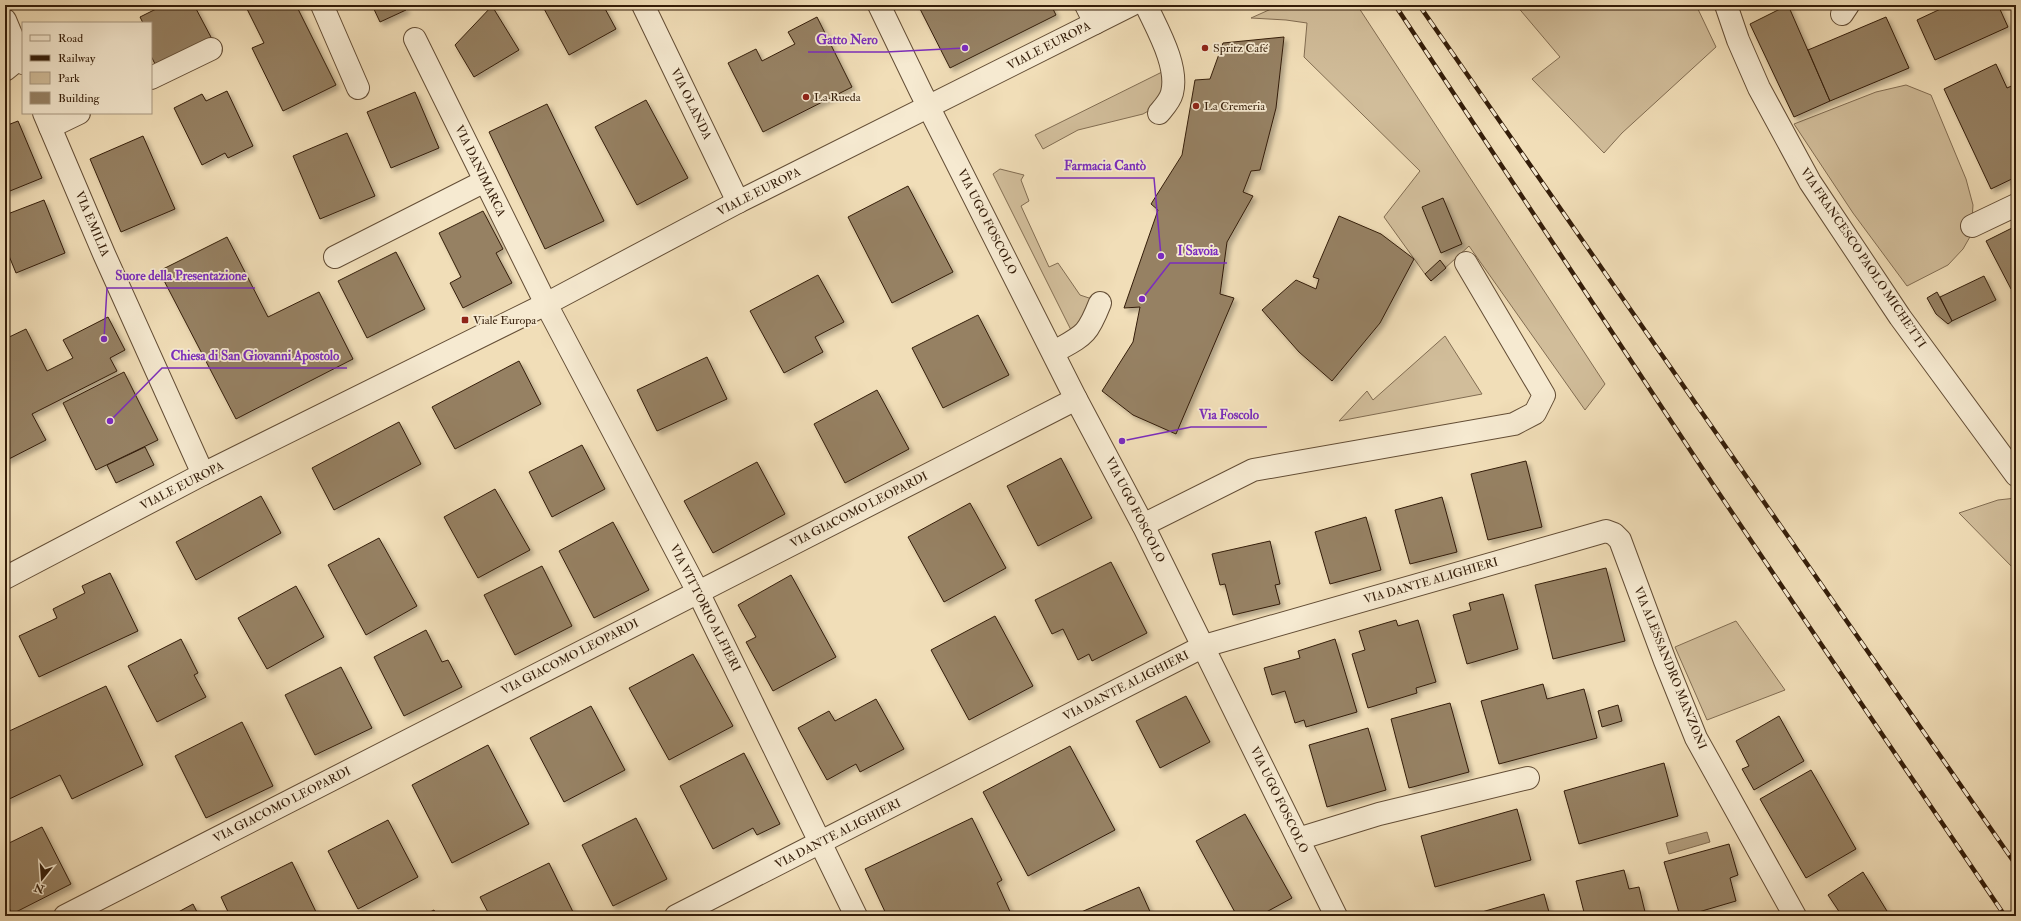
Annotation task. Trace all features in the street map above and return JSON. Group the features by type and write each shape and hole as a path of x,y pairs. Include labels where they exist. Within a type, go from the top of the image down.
{"street":[{"path":"322,5 358,88"},
{"name":"VIA OLANDA","path":"643,5 738,202"},
{"name":"VIA UGO FOSCOLO","path":"879,5 1054,352 1076,399 1144,525 1336,916"},
{"name":"VIALE EUROPA","path":"5,578 203,474 546,304 738,202 929,106 1098,13 1131,5"},
{"path":"1146,5 1172,66 1174,82 1172,94 1167,104 1159,113"},
{"name":"VIA FRANCESCO PAOLO MICHETTI","path":"1726,5 1738,40 1759,88 1810,182 1900,317 2016,475"},
{"path":"5,20 16,63"},
{"name":"VIA DANIMARCA","path":"415,39 546,304"},
{"path":"152,78 211,48"},
{"name":"VIA EMILIA","path":"75,114 47,120 203,474"},
{"path":"335,257 485,181"},
{"path":"1972,226 2016,205"},
{"path":"1144,525 1253,470 1514,424 1535,413 1544,395 1466,263"},
{"path":"1054,352 1081,337 1089,329 1100,303"},
{"name":"VIA VITTORIO ALFIERI","path":"546,304 698,592 856,916"},
{"name":"VIA GIACOMO LEOPARDI","path":"65,916 1076,399"},
{"name":"VIA DANTE ALIGHIERI","path":"676,916 1204,646 1606,531"},
{"name":"VIA ALESSANDRO MANZONI","path":"1606,531 1614,534 1620,540 1665,661 1696,738 1790,915"},
{"path":"1298,839 1379,814 1528,778"}],"green space":[{"path":"1280,5 1357,5 1605,384 1585,410 1469,246 1431,281 1425,274 1384,217 1420,171 1304,57 1307,23 1251,18"},
{"path":"1516,5 1696,5 1716,47 1622,133 1604,153 1532,79 1560,57"},
{"path":"1162,72 1163,94 1157,106 1143,114 1078,130 1043,149 1035,135"},
{"path":"1906,85 1931,95 1966,179 1973,205 1971,235 1963,249 1948,265 1907,286 1853,213 1794,124 1876,92"},
{"path":"1000,169 1024,175 1021,180 1029,201 1021,206 1049,267 1058,263 1080,295 1095,300 1074,336 993,174"},
{"path":"1445,336 1482,394 1339,421 1367,391 1373,400"},
{"path":"2016,498 2016,571 1959,513 1998,500"},
{"path":"1736,621 1785,690 1707,720 1675,647"}],"shaded area":[{"path":"1707,832 1710,842 1669,854 1666,843"}],"building":[{"path":"164,5 194,5 212,39 157,68 152,58 152,22 142,22 140,17"},
{"path":"245,5 296,5 336,85 283,111 252,48 264,43"},
{"path":"372,5 404,5 406,10 380,22"},
{"path":"542,5 603,5 616,29 569,55"},
{"path":"918,5 1051,5 1056,15 950,68"},
{"path":"1788,5 1830,101 1794,117 1750,24"},
{"path":"1949,5 1998,5 2008,27 1935,60 1917,20"},
{"path":"492,6 519,50 474,77 455,45"},
{"path":"817,17 852,87 763,132 728,63 756,49 762,61 795,44 788,32"},
{"path":"1886,17 1909,68 1830,101 1808,50"},
{"path":"1284,37 1276,108 1260,170 1251,171 1243,192 1253,196 1227,242 1220,294 1234,298 1176,434 1133,415 1102,391 1133,342 1140,307 1124,308 1158,210 1151,204 1182,155 1195,80 1210,79 1223,43"},
{"path":"1996,64 2007,88 2016,84 2016,177 1991,189 1944,89"},
{"path":"227,91 253,146 228,158 225,153 202,165 174,108 202,94 206,101"},
{"path":"415,92 439,148 391,168 367,112"},
{"path":"646,100 688,178 637,205 595,127"},
{"path":"547,104 604,221 545,249 489,132"},
{"path":"18,121 42,178 5,193 5,126"},
{"path":"347,133 375,196 320,219 293,156"},
{"path":"143,136 175,209 121,232 90,159"},
{"path":"908,186 953,272 892,303 848,217"},
{"path":"1443,198 1462,244 1441,253 1422,207"},
{"path":"44,200 65,253 16,273 5,246 5,215"},
{"path":"483,211 503,249 496,253 512,283 463,308 450,283 461,277 439,233"},
{"path":"1339,216 1381,234 1414,259 1380,323 1332,381 1299,352 1262,310 1296,280 1316,289 1319,279 1313,277"},
{"path":"2016,226 2016,287 2011,289 1986,241"},
{"path":"227,237 268,317 319,292 353,359 236,419 159,271"},
{"path":"396,252 425,309 367,338 338,281"},
{"path":"1440,260 1446,268 1431,281 1425,274"},
{"path":"818,275 844,322 815,337 823,352 784,373 750,311"},
{"path":"1984,276 1996,300 1952,321 1940,297"},
{"path":"1937,292 1952,321 1948,324 1936,314 1927,298"},
{"path":"978,315 1009,375 943,408 912,348"},
{"path":"108,317 125,350 110,358 117,371 32,414 46,440 5,461 5,339 26,329 47,371 73,358 63,340"},
{"path":"707,357 727,399 657,431 637,390"},
{"path":"519,361 541,404 455,449 432,407"},
{"path":"124,372 158,440 96,470 63,403"},
{"path":"877,390 909,449 845,483 814,424"},
{"path":"399,422 421,464 334,510 312,468"},
{"path":"582,445 605,489 552,517 529,472"},
{"path":"145,447 154,465 116,483 107,465"},
{"path":"1061,458 1092,518 1038,546 1007,486"},
{"path":"1526,461 1542,527 1488,540 1471,474"},
{"path":"757,462 785,514 713,553 684,501"},
{"path":"495,489 530,550 478,578 444,517"},
{"path":"261,496 281,533 196,580 176,542"},
{"path":"1442,497 1457,552 1410,564 1395,510"},
{"path":"970,503 1006,568 944,602 908,537"},
{"path":"1366,517 1381,570 1330,584 1315,532"},
{"path":"613,522 649,590 594,618 559,551"},
{"path":"379,538 417,606 366,635 328,565"},
{"path":"1270,541 1280,584 1275,585 1280,604 1233,615 1225,584 1220,585 1212,554"},
{"path":"1111,562 1147,633 1092,661 1089,654 1078,660 1063,629 1052,634 1035,600"},
{"path":"542,566 572,626 515,655 484,595"},
{"path":"1606,568 1625,641 1553,659 1535,585"},
{"path":"110,573 138,631 39,677 19,636 57,618 53,609 85,593 82,586"},
{"path":"791,575 836,657 773,691 746,642 756,637 738,605"},
{"path":"296,586 324,637 267,669 238,618"},
{"path":"1503,594 1518,649 1467,664 1453,615 1471,610 1469,603"},
{"path":"995,616 1033,686 969,720 931,650"},
{"path":"1396,620 1398,626 1418,620 1436,682 1416,688 1417,693 1368,708 1352,654 1365,650 1359,631"},
{"path":"426,630 442,662 448,660 462,687 404,716 374,657"},
{"path":"181,639 198,673 194,675 206,697 157,722 128,666"},
{"path":"1335,639 1357,712 1306,727 1304,720 1295,723 1285,691 1272,695 1264,668 1300,658 1298,651"},
{"path":"693,654 733,726 669,760 629,688"},
{"path":"341,667 372,728 315,755 285,695"},
{"path":"1543,684 1547,699 1584,689 1597,738 1499,764 1481,701"},
{"path":"106,686 143,765 72,799 60,775 5,801 5,733"},
{"path":"1186,696 1210,742 1160,768 1136,721"},
{"path":"876,699 904,749 860,772 856,764 827,780 798,728 829,711 835,721"},
{"path":"1450,703 1469,772 1409,788 1391,719"},
{"path":"1618,705 1622,721 1602,727 1598,711"},
{"path":"591,706 625,770 564,802 530,738"},
{"path":"1779,716 1804,761 1754,790 1742,769 1749,766 1736,741"},
{"path":"242,722 273,786 206,818 175,756"},
{"path":"1368,728 1386,790 1327,807 1309,745"},
{"path":"488,745 529,824 452,863 412,785"},
{"path":"1070,746 1115,830 1028,876 983,792"},
{"path":"744,753 780,824 757,835 753,828 713,849 680,786"},
{"path":"1664,763 1678,816 1579,844 1564,791"},
{"path":"1811,770 1856,849 1806,878 1760,799"},
{"path":"1517,809 1531,860 1435,887 1421,836"},
{"path":"1245,814 1292,898 1259,916 1237,916 1196,841"},
{"path":"636,818 667,879 613,906 582,845"},
{"path":"972,818 1002,880 997,883 1012,916 887,916 865,869"},
{"path":"388,820 418,877 358,909 328,851"},
{"path":"42,827 71,884 12,914 5,900 5,845"},
{"path":"1729,844 1738,875 1730,878 1736,901 1685,916 1680,916 1664,862"},
{"path":"292,862 317,914 313,916 230,916 221,897"},
{"path":"549,863 575,916 490,916 480,897"},
{"path":"1624,870 1629,889 1639,887 1646,916 1585,916 1576,881"},
{"path":"1863,872 1890,916 1842,916 1828,895"},
{"path":"1139,887 1152,916 1072,916"},
{"path":"1544,894 1550,916 1468,916"},
{"path":"193,904 199,916 171,916"},
{"path":"434,910 437,916 422,916"}],"railway":[{"path":"1395,5 1712,483 2005,916"},
{"path":"1419,5 2016,865"}],"place":[{"name":"Gatto Nero","path":"965,48"},
{"name":"Spritz Café","path":"1205,48"},
{"name":"La Rueda","path":"806,97"},
{"name":"La Cremeria","path":"1196,106"},
{"name":"Farmacia Cantò","path":"1161,256"},
{"name":"I Savoia","path":"1142,299"},
{"name":"Viale Europa","path":"465,320"},
{"name":"Suore della Presentazione","path":"104,339"},
{"name":"Chiesa di San Giovanni Apostolo","path":"110,421"},
{"name":"Via Foscolo","path":"1122,441"}]}
